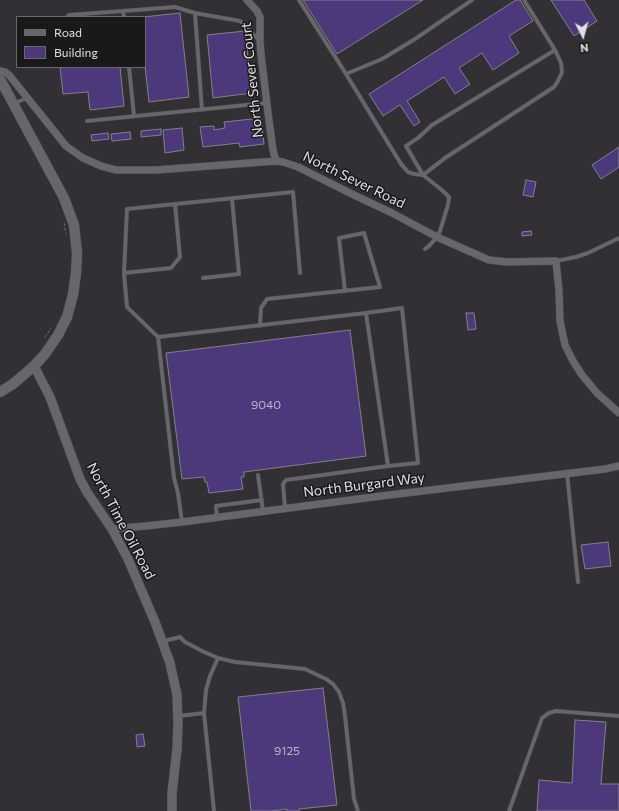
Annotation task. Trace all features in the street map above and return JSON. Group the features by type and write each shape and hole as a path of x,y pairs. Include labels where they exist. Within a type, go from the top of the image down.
{"main road":[{"path":"0,79 64,198 74,225 77,245 76,278 73,295 67,317 62,327 53,343 34,366 13,384 0,392"}],"street":[{"name":"North Sever Court","path":"247,0 257,10 260,17 260,41 266,103 276,161"},
{"name":"North Sever Road","path":"0,71 9,75 66,146 83,158 101,166 116,170 156,170 276,161 298,167 437,237 489,260 507,262 556,261"},
{"path":"556,261 560,321 565,345 582,375 597,393 619,413"},
{"name":"North Time Oil Road","path":"34,366 50,397 80,479 112,529 131,565 162,641 174,679 177,695 178,742 171,798 172,811"},
{"name":"North Burgard Way","path":"112,529 217,518 619,466"}],"lane":[{"path":"299,0 401,164 408,172 423,175 445,158 554,87 558,81 562,72 561,63 556,50 524,0"},
{"path":"346,74 382,59 415,40 472,0"},
{"path":"68,16 175,8 240,21 260,41"},
{"path":"123,11 124,16"},
{"path":"195,13 202,110"},
{"path":"425,249 437,237 446,216 449,197 423,175 406,146 418,138 432,125 556,50"},
{"path":"129,68 134,116"},
{"path":"14,104 27,98"},
{"path":"87,121 266,103"},
{"path":"182,522 178,493 174,478 158,337 127,307 124,273 127,209 293,192 300,273"},
{"path":"203,278 239,274 232,198"},
{"path":"124,273 170,268 180,257 175,204"},
{"path":"260,326 261,308 267,299 345,291 380,287 364,233 339,238 345,291"},
{"path":"556,261 588,253 619,238"},
{"path":"158,337 402,308 418,463 286,480 282,484 286,508"},
{"path":"366,313 388,466"},
{"path":"567,473 578,582"},
{"path":"258,474 263,511"},
{"path":"217,518 216,506 262,500"},
{"path":"162,641 180,637 185,642 218,658 235,662 305,670 326,679 333,684 339,692 343,703 354,799 358,811"},
{"path":"214,811 204,713 206,690 218,658"},
{"path":"510,811 542,718 549,713 556,711 619,716"},
{"path":"178,716 204,713"}],"path":[{"path":"63,220 66,238"},
{"path":"44,339 52,328"}],"building":[{"path":"303,0 423,0 337,54"},
{"path":"516,0 520,0 533,21 509,36 519,53 493,70 482,53 459,68 470,84 455,94 444,77 407,101 420,122 414,126 400,105 383,116 369,94"},
{"path":"551,0 584,0 597,21 574,36"},
{"path":"180,13 189,97 149,102 145,68 146,17"},
{"path":"245,31 252,93 213,98 207,35"},
{"path":"60,68 120,68 124,106 90,110 88,92 63,94"},
{"path":"261,118 264,144 240,147 239,143 203,147 200,127 214,126 214,130 225,128 224,122"},
{"path":"182,128 184,150 165,153 163,130"},
{"path":"161,129 161,135 141,137 141,131"},
{"path":"130,132 131,139 112,141 111,134"},
{"path":"108,133 109,139 92,141 91,135"},
{"path":"619,147 619,167 601,179 592,165"},
{"path":"526,180 536,182 533,197 523,195"},
{"path":"531,231 532,235 522,236 522,232"},
{"path":"466,313 474,313 476,329 468,330"},
{"path":"350,330 366,456 244,472 244,477 241,477 243,489 209,493 207,482 205,482 204,477 182,479 166,353"},
{"path":"608,542 611,566 585,569 581,545"},
{"path":"323,688 337,805 299,809 299,811 287,811 287,809 251,811 238,697"},
{"path":"575,720 606,722 601,784 619,784 619,811 537,811 539,780 572,783"},
{"path":"143,734 145,746 137,747 136,735"}]}
